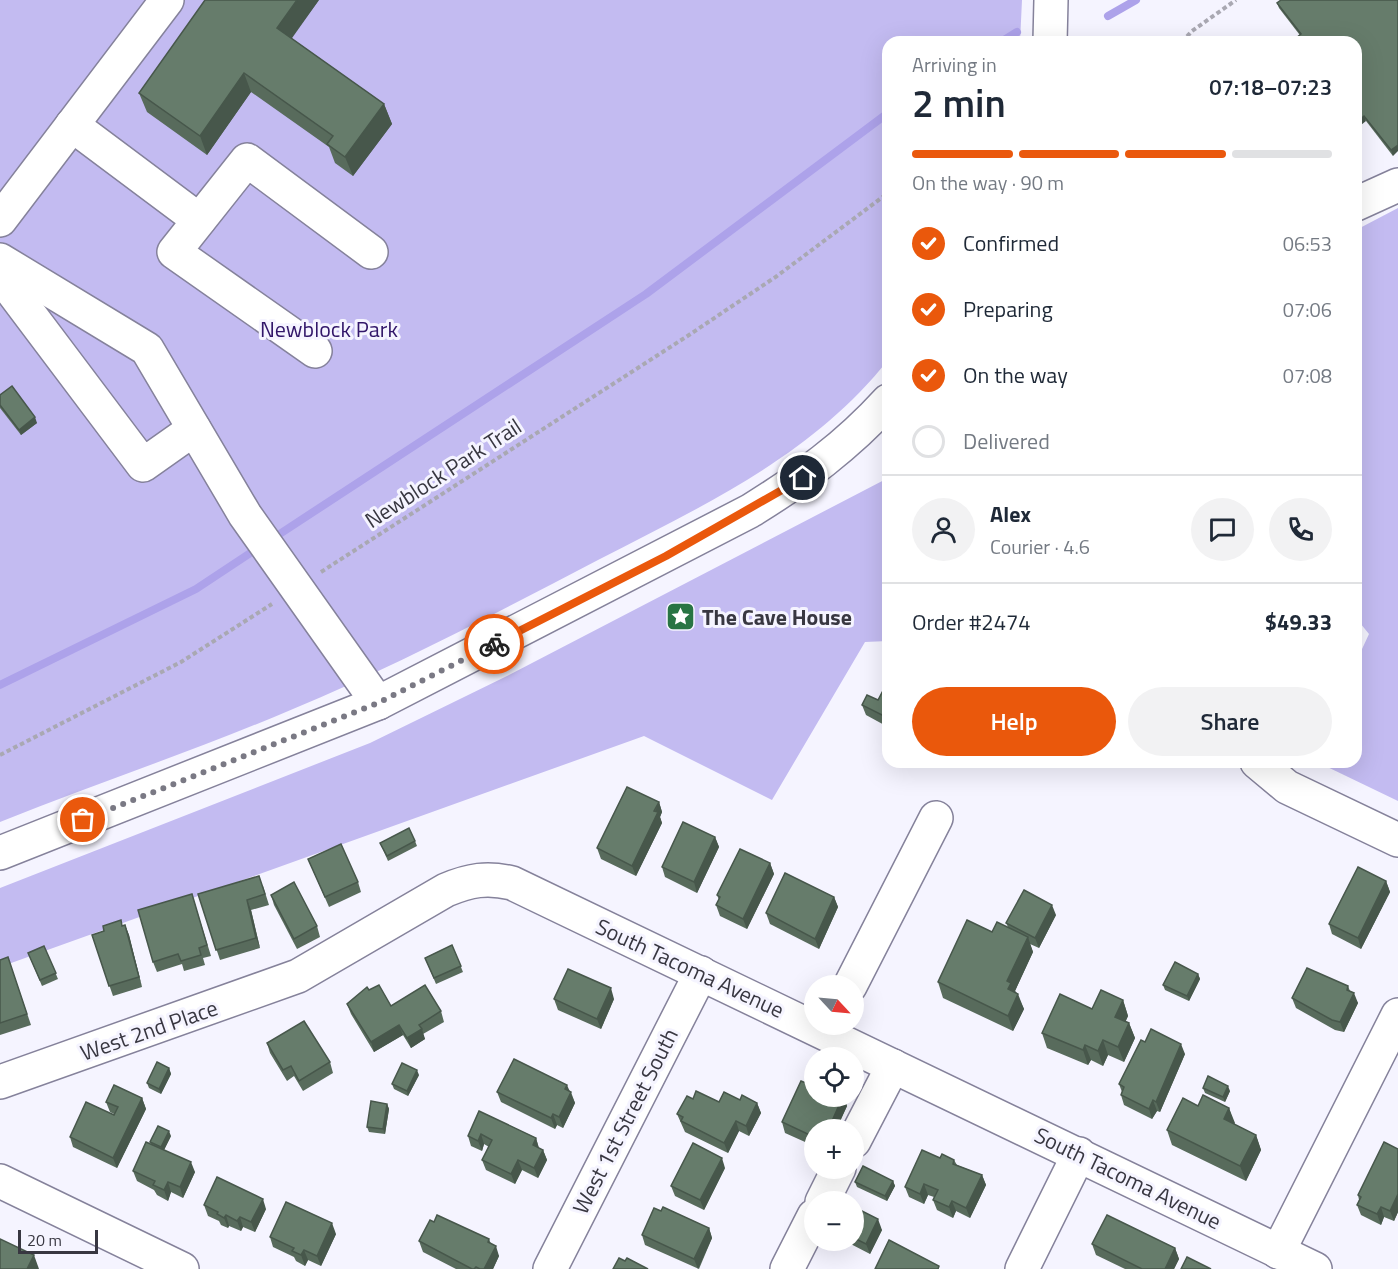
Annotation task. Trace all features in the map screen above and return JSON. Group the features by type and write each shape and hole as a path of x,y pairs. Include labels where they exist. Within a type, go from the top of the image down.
{"street":[{"path":"0,220 167,0"},
{"path":"1050,36 1051,0"},
{"path":"72,125 199,220"},
{"path":"315,351 174,252 247,160 371,252"},
{"path":"1362,201 1398,185"},
{"path":"0,260 147,349 245,515 378,703"},
{"path":"0,275 143,465 194,429"},
{"path":"0,853 378,703 750,511 803,478 844,447 882,407"},
{"path":"1264,768 1287,787 1398,840"},
{"path":"856,975 936,818"},
{"name":"South Tacoma Avenue","path":"298,976 446,890 483,878 512,883 701,973 804,1018"},
{"name":"West 1st Street South","path":"550,1269 701,973"},
{"name":"West 2nd Place","path":"0,1082 298,976"},
{"path":"1268,1255 1398,1016"},
{"name":"South Tacoma Avenue","path":"840,1035 893,1066 1079,1154 1268,1255 1315,1269"},
{"path":"864,1122 893,1066"},
{"path":"1022,1269 1079,1154"},
{"path":"0,1181 182,1269"},
{"path":"787,1269 804,1236"}],"path":[{"path":"1187,36 1236,0"},
{"name":"Newblock Park Trail","path":"0,754 181,662 292,581 708,322 777,276 882,197"}],"green space":[{"name":"Newblock Park","path":"0,0 1022,0 1020,36 882,36 882,367 858,394 826,424 791,451 716,498 409,656 257,724 0,822"},
{"path":"1398,208 1398,801 1329,768 1362,768 1362,649 1369,634 1362,625 1362,227"},
{"path":"882,481 882,641 865,642 772,800 644,736 0,967 0,888 370,743 507,676"}],"building":[{"path":"205,0 297,0 277,28 384,104 345,157 327,144 333,136 244,73 200,136 139,93"},
{"path":"1281,0 1398,0 1398,145 1391,150 1364,116 1362,118 1362,36 1298,36 1301,34 1277,3"},
{"path":"12,386 35,417 19,430 0,405 0,395"},
{"path":"882,692 882,715 862,705 867,695 878,700"},
{"path":"627,787 659,802 654,811 658,812 632,866 597,848"},
{"path":"683,822 715,837 694,882 662,867"},
{"path":"409,828 415,841 387,856 380,843"},
{"path":"341,844 358,882 325,897 308,859"},
{"path":"740,849 770,863 743,919 716,905 720,897 717,895"},
{"path":"1358,867 1386,881 1358,938 1329,924"},
{"path":"785,873 834,897 815,939 766,913"},
{"path":"259,876 265,894 247,900 256,938 216,950 198,894"},
{"path":"294,882 317,926 294,939 271,895"},
{"path":"1024,890 1052,905 1035,938 1006,923"},
{"path":"192,894 207,945 199,948 201,955 181,961 178,954 153,962 138,910"},
{"path":"121,920 122,926 125,925 139,977 109,986 92,935 104,931 103,926"},
{"path":"967,920 992,932 997,922 1028,937 1007,981 1011,983 1008,989 1018,994 1008,1016 938,982"},
{"path":"452,945 461,966 434,978 425,958"},
{"path":"44,946 56,973 40,980 28,953"},
{"path":"8,957 27,1014 0,1023 0,960"},
{"path":"1175,962 1198,974 1187,996 1163,985"},
{"path":"1307,968 1348,986 1347,990 1354,993 1340,1022 1292,998"},
{"path":"568,969 611,988 597,1019 554,999"},
{"path":"379,985 391,1006 425,985 441,1011 419,1025 422,1029 407,1038 399,1025 371,1042 347,1004 367,987 369,990"},
{"path":"1101,990 1123,1000 1115,1017 1129,1023 1118,1047 1103,1040 1098,1051 1085,1045 1083,1050 1042,1033 1060,994 1092,1009"},
{"path":"304,1021 330,1062 299,1081 291,1066 283,1070 267,1043"},
{"path":"1151,1029 1181,1044 1156,1102 1153,1100 1149,1109 1121,1095 1124,1087 1119,1084 1141,1040 1145,1042"},
{"path":"514,1059 567,1085 565,1089 571,1092 559,1117 553,1114 551,1118 497,1092"},
{"path":"157,1062 169,1068 159,1089 147,1083"},
{"path":"402,1063 417,1070 407,1091 392,1084"},
{"path":"1208,1076 1228,1086 1223,1097 1203,1088"},
{"path":"801,1081 804,1082 804,1107 838,1107 833,1119 804,1119 804,1132 782,1122"},
{"path":"114,1085 142,1098 113,1158 70,1137 86,1102 114,1115 118,1107 106,1102"},
{"path":"696,1091 719,1102 724,1092 740,1100 742,1095 757,1103 746,1126 736,1121 724,1143 681,1121 683,1117 677,1114 687,1096 693,1099"},
{"path":"1203,1095 1229,1108 1224,1119 1256,1135 1240,1166 1167,1130 1183,1098 1198,1106"},
{"path":"371,1101 387,1104 383,1129 367,1127"},
{"path":"479,1111 536,1138 533,1145 543,1150 534,1168 518,1160 511,1174 482,1160 492,1140 481,1134 478,1141 468,1136"},
{"path":"158,1126 169,1131 161,1147 150,1142"},
{"path":"146,1142 191,1162 180,1187 168,1182 164,1190 153,1185 155,1181 133,1171"},
{"path":"1384,1142 1398,1149 1398,1194 1390,1211 1381,1207 1377,1214 1357,1205 1361,1197 1358,1195"},
{"path":"693,1143 722,1158 700,1200 671,1186"},
{"path":"922,1150 940,1158 942,1154 954,1160 953,1164 982,1175 966,1208 952,1201 949,1207 933,1200 938,1190 924,1184 920,1194 905,1187"},
{"path":"864,1166 893,1181 885,1196 855,1182 856,1179 864,1179"},
{"path":"217,1177 263,1199 251,1222 240,1217 237,1221 226,1215 224,1218 204,1205"},
{"path":"286,1202 332,1223 317,1256 304,1250 301,1255 292,1251 294,1248 270,1237"},
{"path":"663,1207 709,1228 694,1259 642,1235 654,1208 661,1211"},
{"path":"864,1212 878,1219 866,1244 864,1243"},
{"path":"437,1215 489,1239 488,1242 496,1246 484,1269 476,1267 472,1269 419,1241 430,1220 434,1222"},
{"path":"1107,1215 1175,1248 1165,1269 1142,1269 1092,1244"},
{"path":"0,1239 34,1255 27,1269 0,1269"},
{"path":"889,1240 939,1266 938,1269 875,1269"},
{"path":"1187,1257 1211,1269 1181,1269"},
{"path":"619,1258 625,1261 627,1258 648,1269 613,1269"}],"waterway":[{"path":"1108,16 1136,0"},
{"path":"1011,36 1017,32"},
{"path":"272,539 646,294 882,117"},
{"path":"0,685 196,589 261,546"}],"way so far":[{"path":"83,820 378,703 494,644"}],"place":[{"name":"The Cave House","path":"681,617"}],"route":[{"path":"494,644 750,511 803,478"}]}
